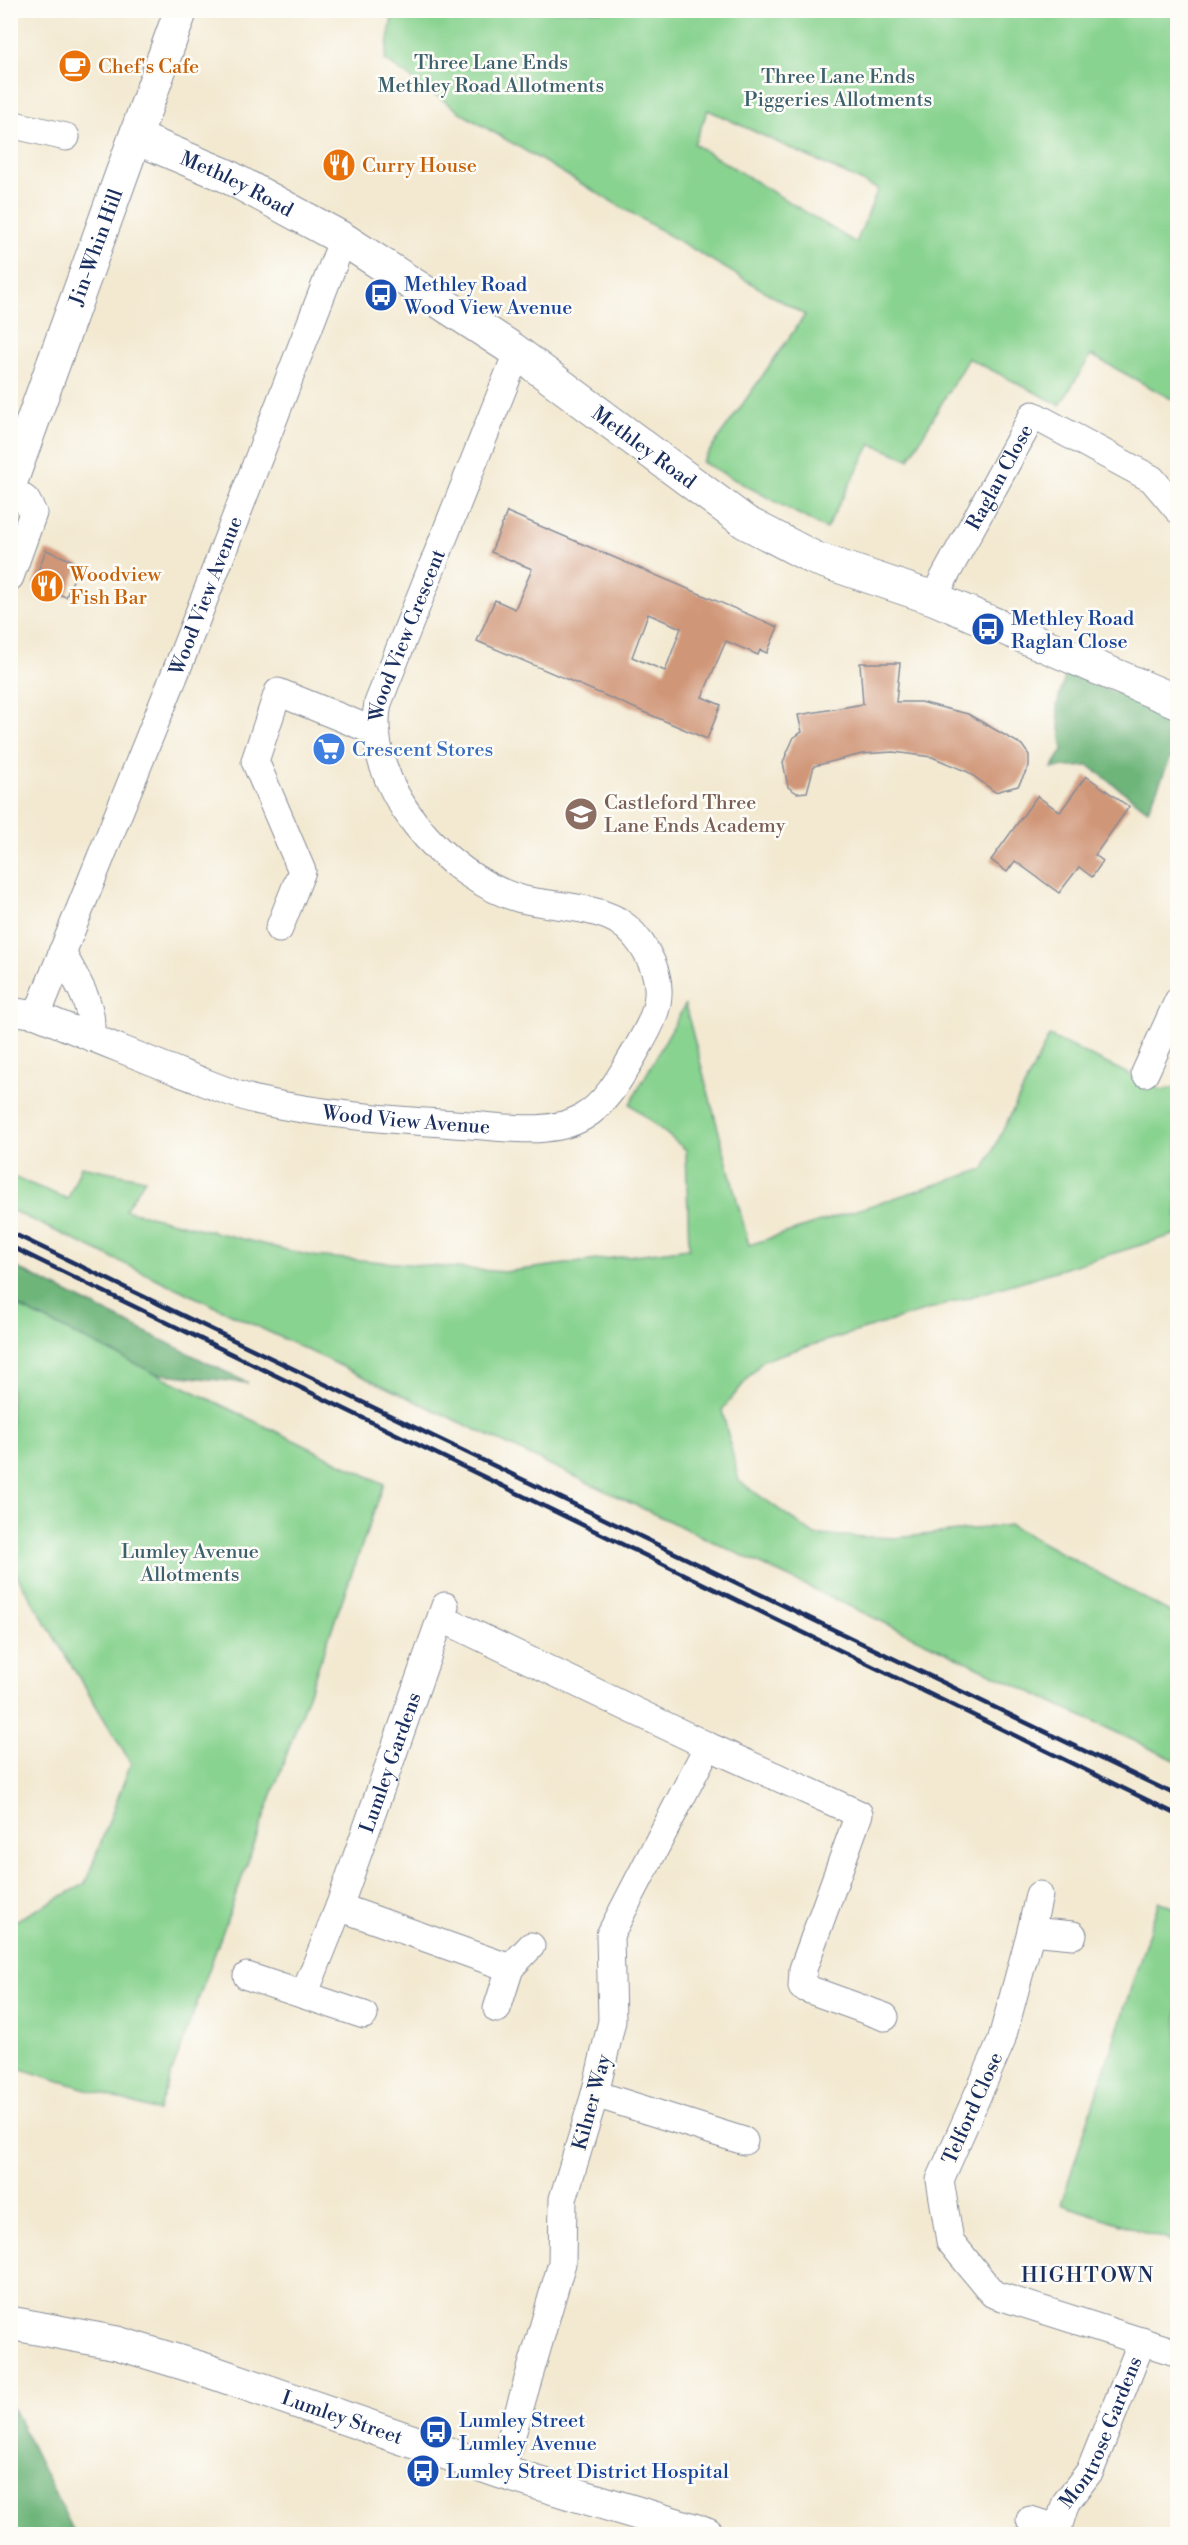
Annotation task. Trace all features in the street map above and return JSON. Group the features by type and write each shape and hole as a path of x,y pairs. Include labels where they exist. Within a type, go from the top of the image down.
{"main road":[{"name":"Jin-Whin Hill","path":"10,486 137,138 181,10"},
{"name":"Methley Road","path":"137,138 225,175 343,239 517,352 745,522 814,558 933,598 1178,702"},
{"name":"Lumley Street","path":"10,2323 117,2343 183,2363 501,2472 707,2535"}],"street":[{"path":"10,124 66,137"},
{"name":"Wood View Avenue","path":"343,239 183,654 62,952 24,1013 240,1096 260,1101 354,1117 503,1127 560,1127 584,1117 608,1094 647,1032 658,992"},
{"name":"Wood View Crescent","path":"517,352 378,703 374,730 392,786 405,810 423,834 450,860 493,887 519,898 615,920 638,938 651,964 658,992"},
{"name":"Raglan Close","path":"933,598 1033,415 1152,479 1178,510"},
{"path":"10,486 26,500 33,513 10,578"},
{"path":"279,929 302,871 255,760 278,692 374,730"},
{"path":"62,952 89,1006 93,1023 90,1037"},
{"path":"1145,1073 1178,1001"},
{"name":"Lumley Gardens","path":"304,1995 339,1907 443,1612 708,1746"},
{"path":"708,1746 858,1814 803,1969 802,1987 885,2017"},
{"name":"Kilner Way","path":"501,2472 562,2264 563,2199 595,2094 612,2021 610,1935 708,1746"},
{"name":"Telford Close","path":"1039,1895 1001,2042 940,2180 950,2241 993,2294 1178,2353"},
{"path":"339,1907 510,1968"},
{"path":"1031,1931 1073,1935"},
{"path":"497,2009 510,1968 531,1946"},
{"path":"247,1976 364,2015"},
{"path":"595,2094 744,2141"},
{"name":"Montrose Gardens","path":"1030,2520 1058,2528 1066,2502 1090,2471 1142,2342"}],"green space":[{"path":"393,11 1177,11 1177,402 1091,355 1060,405 968,358 909,459 871,444 826,529 702,462 805,315 466,116 385,60","holes":["708,110 878,189 856,243 694,144"]},
{"path":"1066,673 1177,717 1177,743 1148,810 1089,766 1052,768 1063,750 1057,705"},
{"path":"685,1005 749,1245 984,1169 1049,1036 1162,1090 1177,1087 1177,1234 763,1360 722,1410 739,1481 815,1535 896,1538 1010,1525 1177,1616 1177,1761 11,1210 11,1176 68,1199 81,1166 145,1179 125,1210 311,1256 504,1272 689,1248 686,1150 630,1104"},
{"path":"11,1265 248,1383 154,1373 11,1303"},
{"name":"Lumley Avenue Allotments","path":"11,1303 384,1484 158,2111 11,2066 11,1923 85,1884 131,1763 11,1566"},
{"path":"1159,1901 1177,1910 1177,2243 1061,2204"},
{"path":"11,2405 75,2534 11,2534"}],"building":[{"path":"507,512 778,627 767,653 760,650 758,655 726,641 702,697 721,705 707,739 477,641 495,600 515,609 532,569 491,552","holes":["648,614 681,628 665,671 632,657"]},
{"path":"46,550 80,564 66,597 33,584"},
{"path":"860,663 900,663 896,702 920,702 968,714 1022,745 1029,755 1029,766 1018,786 995,792 968,772 932,757 893,752 862,754 814,766 807,792 797,793 788,787 783,762 794,737 802,732 798,715 863,704"},
{"path":"1086,776 1129,807 1095,855 1103,861 1092,877 1079,867 1059,893 1015,861 1007,872 991,860 1037,796 1060,812"}],"railway":[{"path":"10,1232 1178,1796"},
{"path":"10,1246 1178,1815"}],"place":[{"name":"Chef's Cafe","path":"75,66"},
{"name":"Curry House","path":"339,165"},
{"name":"Methley Road Wood View Avenue","path":"381,295"},
{"name":"Woodview Fish Bar","path":"47,586"},
{"name":"Methley Road Raglan Close","path":"988,629"},
{"name":"Crescent Stores","path":"329,749"},
{"name":"Castleford Three Lane Ends Academy","path":"581,814"},
{"name":"Lumley Street Lumley Avenue","path":"436,2432"},
{"name":"Lumley Street District Hospital","path":"423,2471"}],"district":[{"name":"HIGHTOWN","path":"1088,2275"}],"park label":[{"name":"Three Lane Ends Methley Road Allotments","path":"491,74"},
{"name":"Three Lane Ends Piggeries Allotments","path":"838,88"}]}
